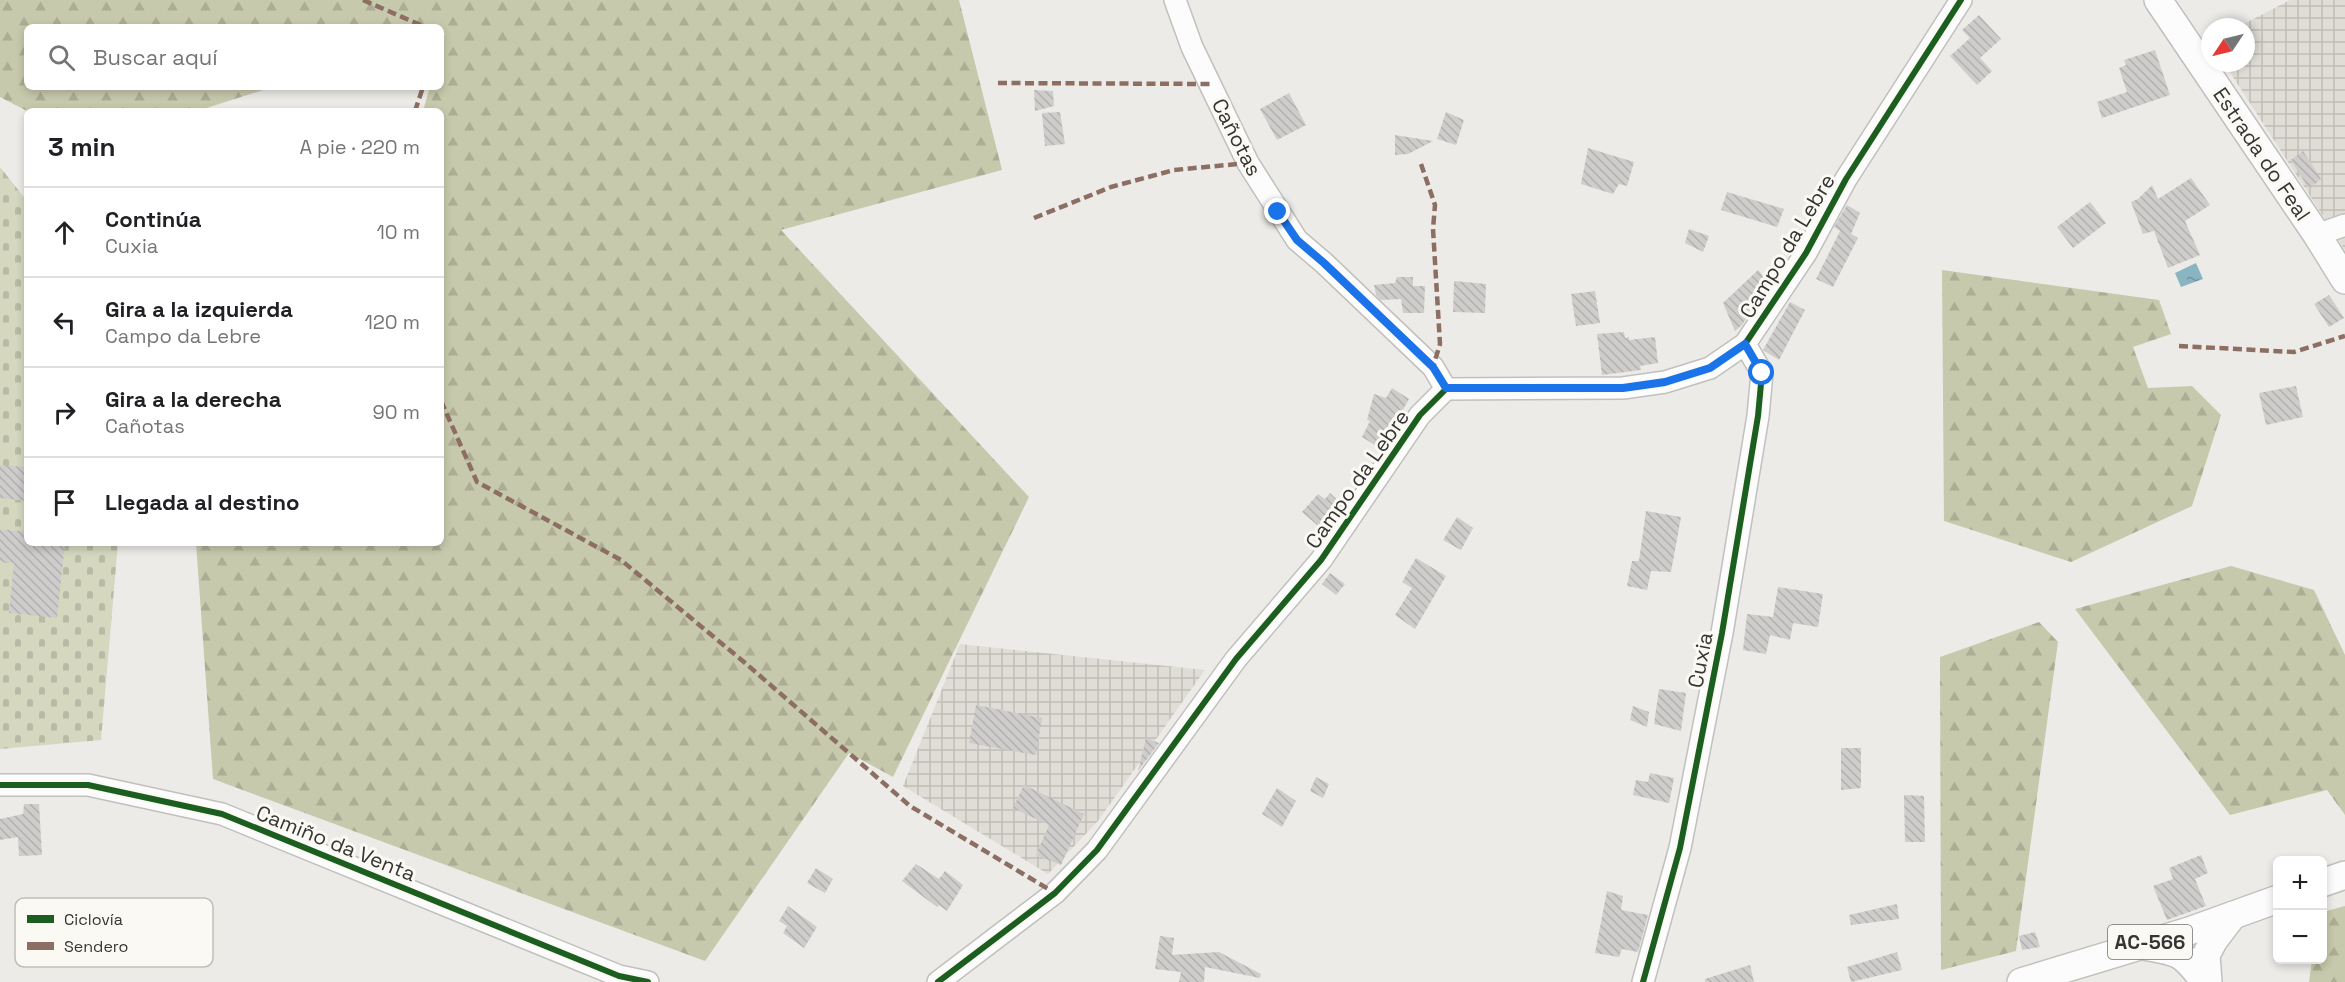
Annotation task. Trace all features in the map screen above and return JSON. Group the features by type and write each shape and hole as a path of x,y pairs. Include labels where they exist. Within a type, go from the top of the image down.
{"main road":[{"name":"Estrada do Feal","path":"2158,0 2345,280"},
{"path":"2327,881 2345,875"},
{"name":"AC-566","path":"2021,982 2189,930 2273,900"},
{"path":"2207,982 2206,955 2214,940 2234,915"},
{"path":"2189,930 2207,982"},
{"path":"2139,946 2171,951 2187,959 2207,982"}],"street":[{"name":"Cañotas","path":"1175,0 1192,47 1248,163 1297,240 1433,367 1446,388"},
{"name":"Campo da Lebre","path":"938,982 1055,893 1097,850 1236,659 1321,561 1420,415 1446,388 1623,388 1655,383 1710,368 1745,344 1806,253 1846,179 1961,0"},
{"path":"2317,235 2345,225"},
{"name":"Cuxia","path":"1643,982 1680,848 1722,633 1758,416 1762,373 1745,344"},
{"name":"Camiño da Venta","path":"0,785 88,785 222,814 619,976 648,982"}],"shaded area":[{"path":"2290,0 2345,0 2345,250 2230,72 2255,72 2255,18"},
{"path":"960,644 1205,670 1098,821 1048,874 903,786"}],"green space":[{"path":"0,0 959,0 1002,170 781,230 1029,497 893,777 849,753 705,961 213,779 196,546 444,546 444,108 424,108 429,90 444,90 444,24 24,24 24,90 264,90 206,108 24,109 0,97"},
{"path":"0,167 24,197 24,546 118,546 101,740 0,749"},
{"path":"1942,270 2159,300 2171,334 2133,347 2148,388 2192,386 2221,415 2192,506 2071,562 1944,521"},
{"path":"2231,566 2314,590 2345,655 2345,815 2327,790 2230,815 2075,609"},
{"path":"2039,622 2058,642 2016,951 1941,970 1940,657"},
{"path":"2345,906 2345,982 2309,982 2311,964 2327,964 2327,911"}],"water":[{"path":"2196,263 2203,279 2181,287 2175,273"}],"building":[{"path":"1979,15 2001,39 1980,58 1992,71 1977,85 1950,56 1970,38 1962,30"},
{"path":"2155,50 2170,95 2102,118 2097,102 2127,92 2119,68 2126,65 2124,60"},
{"path":"1034,90 1053,91 1054,106 1035,111"},
{"path":"1289,93 1306,125 1277,140 1260,109"},
{"path":"1060,112 1065,144 1045,146 1042,113"},
{"path":"1446,112 1464,120 1456,145 1437,139"},
{"path":"1395,135 1433,141 1408,154 1395,155"},
{"path":"1588,148 1634,162 1627,186 1619,184 1613,194 1581,184"},
{"path":"2303,151 2321,179 2309,189 2291,160"},
{"path":"2191,178 2210,205 2185,221 2200,255 2168,268 2154,231 2143,234 2131,202 2138,199 2152,185 2158,199"},
{"path":"1727,192 1784,209 1777,227 1721,210"},
{"path":"2090,202 2106,223 2073,248 2057,227"},
{"path":"1847,205 1860,213 1851,234 1858,238 1833,287 1816,279 1840,231 1834,227"},
{"path":"1689,229 1709,236 1703,252 1685,243"},
{"path":"1758,270 1770,284 1748,312 1742,325 1735,331 1723,303"},
{"path":"1397,277 1413,277 1413,286 1425,286 1424,313 1403,313 1401,299 1381,300 1376,295 1374,285 1395,283"},
{"path":"1454,281 1486,284 1485,313 1453,312"},
{"path":"1595,291 1600,323 1576,326 1571,294"},
{"path":"2329,295 2344,318 2329,327 2314,304"},
{"path":"1790,302 1805,310 1779,360 1763,350"},
{"path":"1624,332 1625,338 1629,337 1629,340 1655,337 1658,363 1640,366 1641,370 1602,375 1597,334"},
{"path":"2296,386 2303,417 2266,425 2259,393"},
{"path":"1392,388 1409,399 1381,449 1362,437 1370,421 1367,420 1374,394 1386,398"},
{"path":"0,465 24,467 24,501 0,498"},
{"path":"1330,493 1343,505 1324,531 1302,512 1318,494 1325,499"},
{"path":"1646,511 1681,517 1671,572 1651,571 1647,590 1627,586 1632,561 1639,561"},
{"path":"1457,517 1473,528 1461,550 1443,540"},
{"path":"0,529 24,532 24,546 65,546 57,618 9,613 14,563 0,561"},
{"path":"1416,558 1446,576 1415,629 1395,615 1412,588 1402,582"},
{"path":"1330,573 1345,584 1336,595 1322,584"},
{"path":"1778,587 1823,594 1818,627 1793,623 1790,640 1770,635 1766,654 1743,650 1747,614 1773,617"},
{"path":"1659,689 1686,693 1681,731 1654,724"},
{"path":"976,705 1042,718 1036,755 969,743"},
{"path":"1633,706 1649,712 1647,727 1630,720"},
{"path":"1146,738 1159,743 1138,771"},
{"path":"1841,748 1861,748 1861,788 1841,790"},
{"path":"1650,773 1674,778 1669,803 1633,795 1636,780 1648,782"},
{"path":"1316,777 1329,784 1323,798 1310,791"},
{"path":"1024,785 1084,814 1061,865 1036,855 1049,825 1013,808"},
{"path":"1277,788 1296,801 1282,827 1262,814"},
{"path":"1904,795 1924,796 1925,842 1905,842"},
{"path":"24,804 39,804 42,855 19,856 18,837 0,840 0,819 23,814"},
{"path":"2201,855 2208,873 2195,879 2206,906 2167,920 2153,886 2173,879 2169,868"},
{"path":"916,864 939,879 945,871 963,885 947,911 939,905 937,907 902,881"},
{"path":"816,868 833,879 825,893 807,883"},
{"path":"1607,891 1623,896 1621,910 1648,915 1638,952 1622,949 1619,957 1595,953"},
{"path":"1897,904 1899,919 1851,925 1849,915"},
{"path":"788,906 817,927 804,948 783,933 787,926 779,921"},
{"path":"2035,932 2040,947 2022,950 2019,936"},
{"path":"1160,936 1174,938 1172,955 1219,952 1261,974 1260,978 1205,967 1204,982 1179,982 1181,972 1155,969"},
{"path":"1897,952 1902,970 1851,982 1847,967"},
{"path":"1750,965 1754,982 1705,982 1705,979"}],"marked path":[{"path":"363,0 418,24"},
{"path":"998,83 1210,84"},
{"path":"416,108 422,90"},
{"path":"1034,218 1111,187 1174,170 1248,163"},
{"path":"1421,164 1435,205 1433,229 1440,344 1433,367"},
{"path":"2179,346 2294,352 2345,336"},
{"path":"444,408 477,482 621,560 744,662 910,806 1055,893"}],"cycle path":[{"path":"938,982 1055,893 1097,850 1236,659 1321,560 1420,415 1446,389 1623,388 1665,382 1710,368 1745,344 1806,253 1846,179 1961,0"},
{"path":"1643,982 1680,848 1722,633 1758,416 1762,373 1745,344"},
{"path":"0,785 88,785 222,814 619,976 648,982"}],"route":[{"path":"1278,212 1297,240 1433,367 1446,388 1623,388 1665,382 1710,368 1745,344 1762,373"}]}
